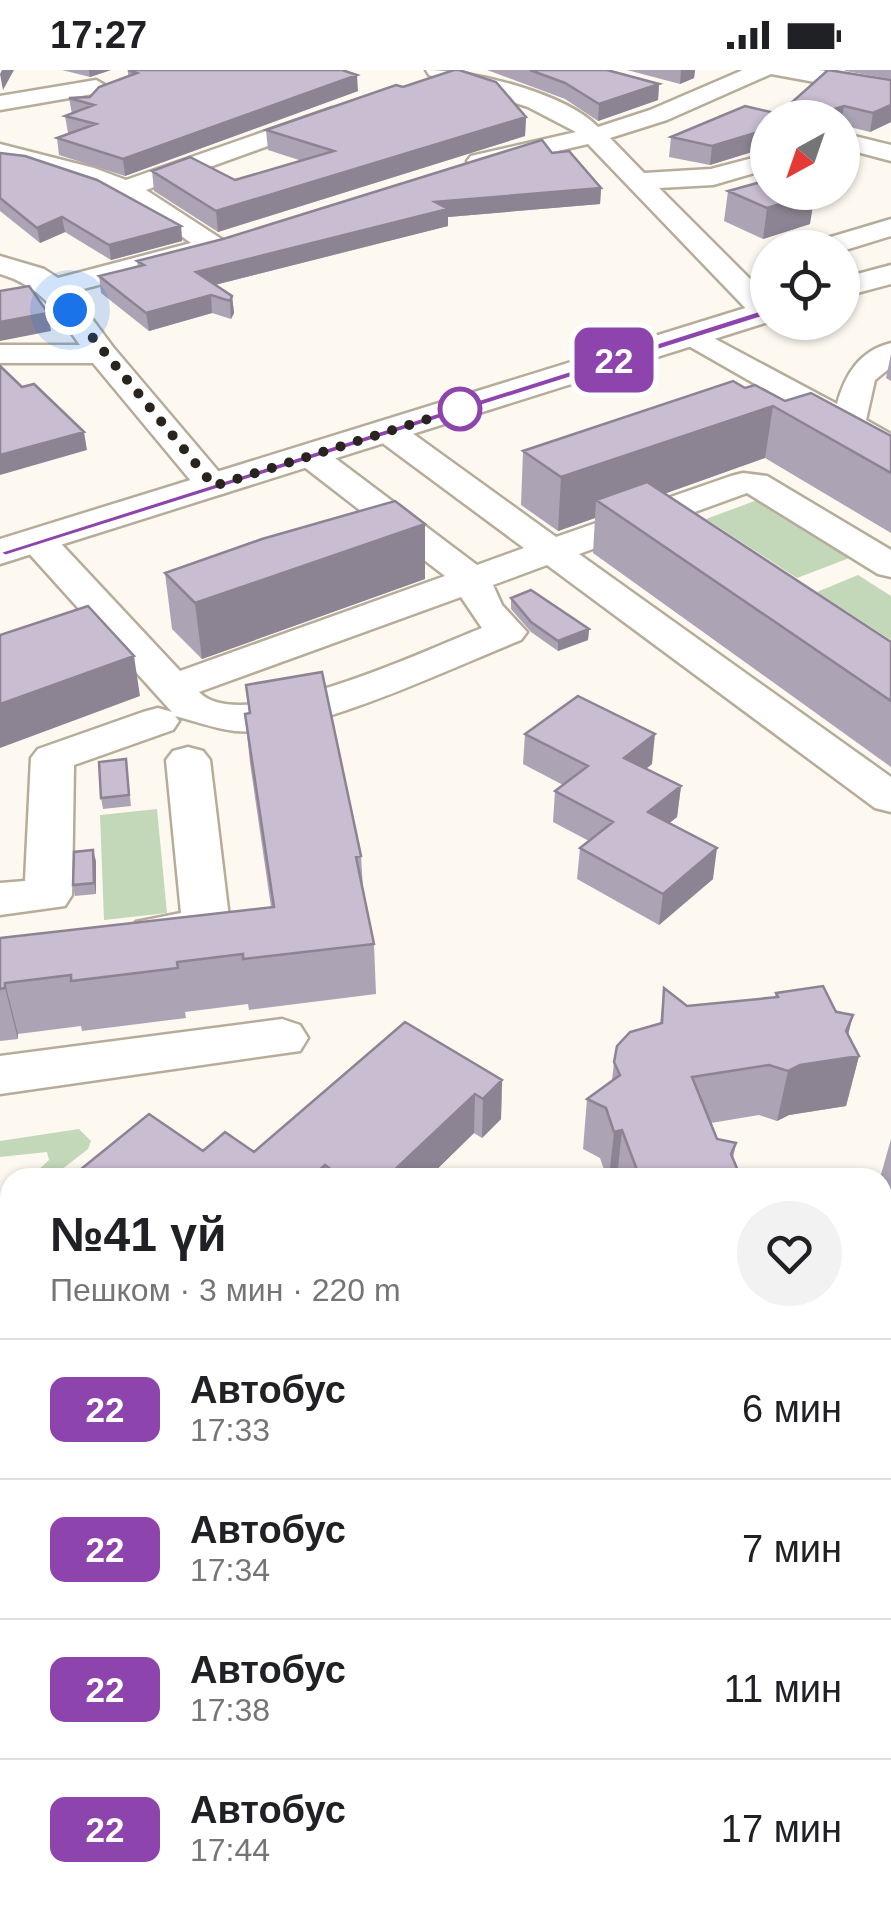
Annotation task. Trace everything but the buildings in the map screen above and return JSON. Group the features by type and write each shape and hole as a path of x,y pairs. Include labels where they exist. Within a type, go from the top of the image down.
{"main road":[{"path":"860,283 891,274"},
{"path":"19,547 750,317"}],"street":[{"path":"454,170 528,146 596,134 695,100 762,70"},
{"path":"780,70 891,89"},
{"path":"411,86 442,72 562,112 596,134 750,295"},
{"path":"659,90 731,110"},
{"path":"0,103 98,91"},
{"path":"125,189 357,106"},
{"path":"860,145 891,153"},
{"path":"0,152 85,174 125,189 222,243 54,288"},
{"path":"641,182 713,177 750,166"},
{"path":"860,237 891,227"},
{"path":"0,265 34,275 54,288 102,354 214,486"},
{"path":"730,276 750,270"},
{"path":"691,335 891,448"},
{"path":"848,424 860,376 891,352"},
{"path":"0,354 102,354"},
{"path":"389,432 891,798"},
{"path":"19,547 165,705 235,718 272,718 332,700 507,632 485,608 472,579 311,456"},
{"path":"0,900 48,895 53,758 165,705 472,579 743,483 755,483 891,566"},
{"path":"665,510 697,532"},
{"path":"112,940 206,926 188,760"},
{"path":"0,1075 282,1038"}],"green space":[{"path":"760,499 852,557 797,578 706,519"},
{"path":"858,575 891,596 891,640 817,592"},
{"path":"157,809 167,913 104,920 100,815"},
{"path":"79,1129 91,1141 88,1149 64,1168 40,1168 49,1160 47,1152 0,1157 0,1141"}],"bus line":[{"name":"22","path":"0,552 750,317"}],"route":[{"path":"70,310 214,486 460,409"}]}
